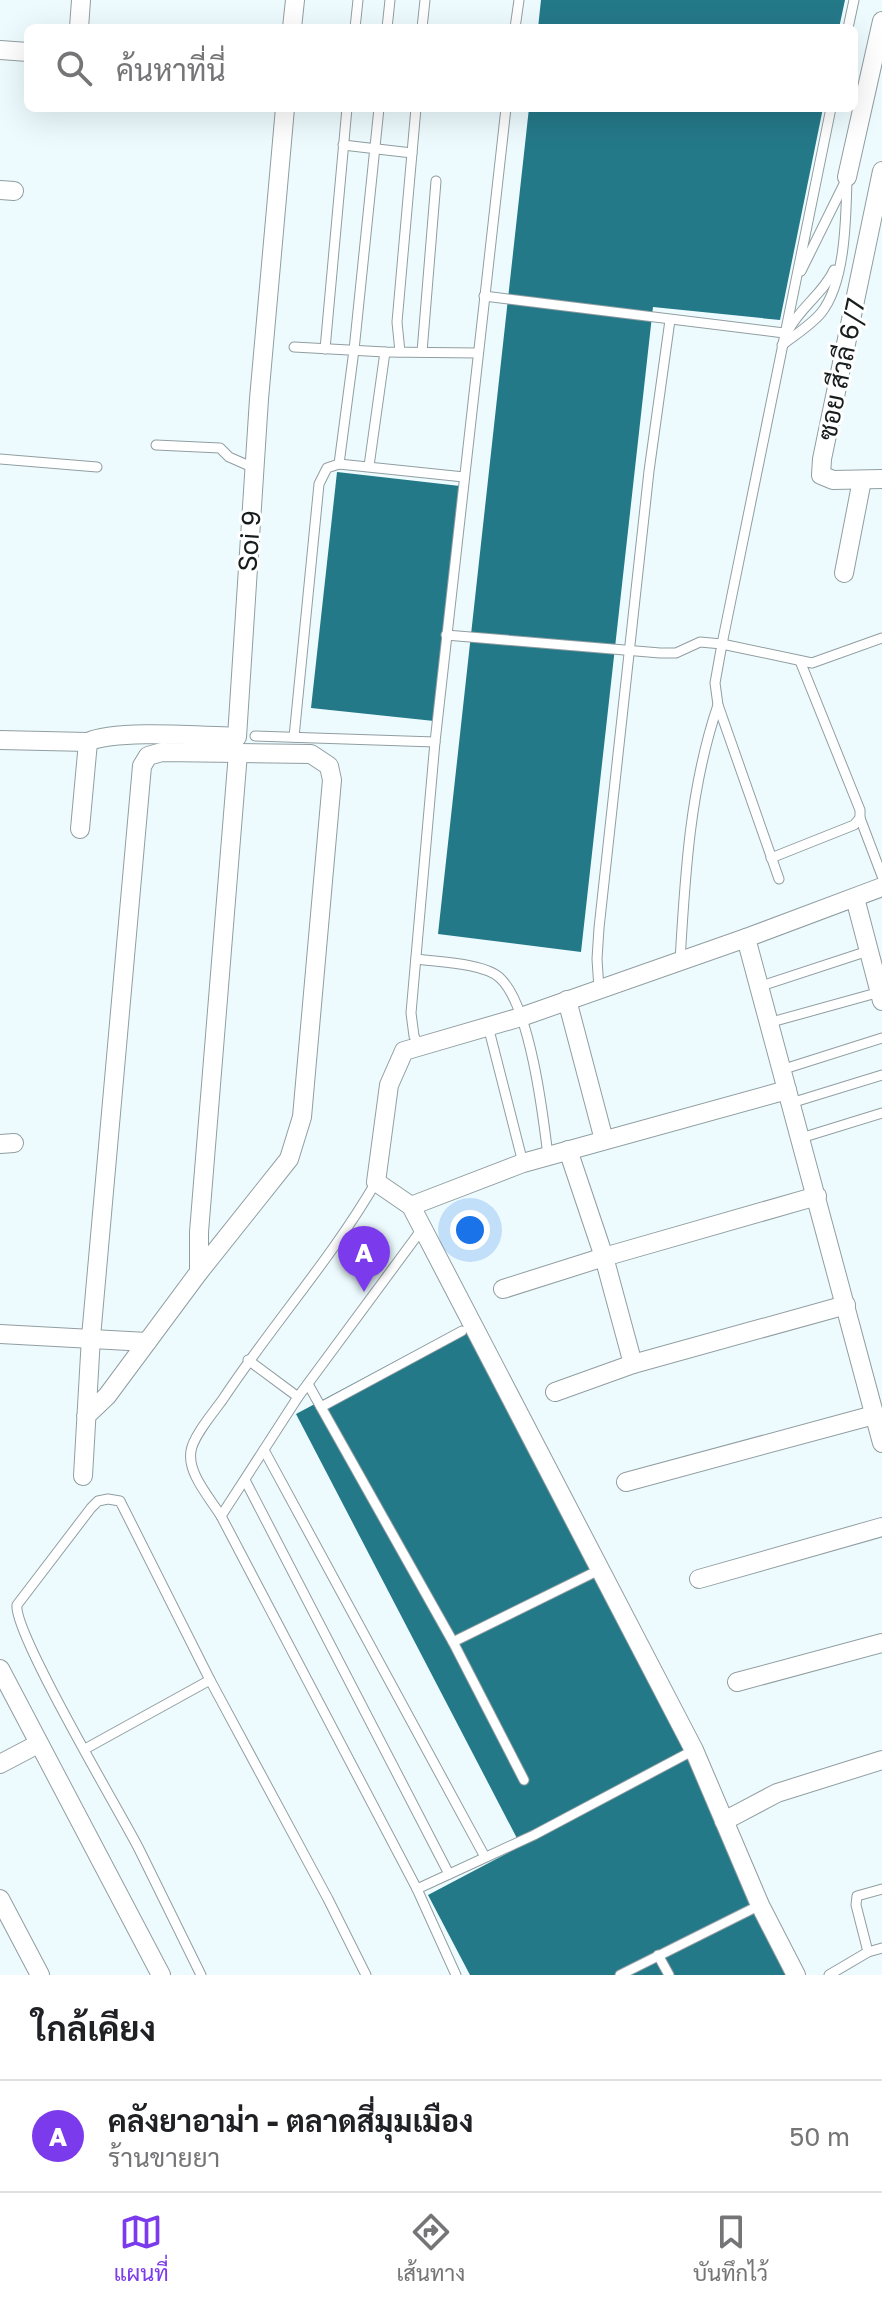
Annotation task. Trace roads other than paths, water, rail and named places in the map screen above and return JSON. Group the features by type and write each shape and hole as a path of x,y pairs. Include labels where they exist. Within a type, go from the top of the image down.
{"street":[{"path":"79,24 81,0"},
{"path":"292,24 295,0"},
{"path":"847,177 882,21"},
{"path":"0,50 24,52"},
{"name":"Soi 9","path":"0,740 88,742 120,736 237,737 254,468 285,112"},
{"name":"ซอย สีวลี 6/7","path":"862,480 833,480 821,475 822,459 882,171"},
{"path":"844,573 862,480 882,479"},
{"path":"80,829 88,742"},
{"path":"83,1476 86,1416 91,1337 142,766 148,756 162,752 311,754 329,766 332,780 298,1137 289,1159 199,1272 107,1396 86,1416"},
{"path":"199,1272 199,1232 238,753"},
{"path":"796,1975 760,1905 694,1750 411,1206 376,1182 389,1085 404,1051 521,1017 882,887"},
{"path":"855,898 881,997"},
{"path":"746,938 882,1443"},
{"path":"567,1000 604,1140"},
{"path":"411,1206 523,1163 568,1150 789,1097"},
{"path":"568,1150 604,1257 633,1364"},
{"path":"503,1289 817,1196"},
{"path":"555,1392 633,1364 846,1305"},
{"path":"0,1334 147,1342"},
{"path":"626,1482 877,1417"},
{"path":"699,1579 882,1527"},
{"path":"737,1682 882,1643"},
{"path":"0,1669 161,1975"},
{"path":"0,1764 38,1744"},
{"path":"724,1821 777,1793 882,1760"},
{"path":"0,1899 40,1975"}],"lane":[{"path":"355,24 358,0"},
{"path":"387,24 390,0"},
{"path":"422,24 425,0"},
{"path":"516,24 519,0"},
{"path":"849,24 854,0"},
{"path":"325,349 347,112"},
{"path":"339,464 379,112"},
{"path":"400,352 397,322 416,112"},
{"path":"419,1046 414,1036 411,1013 435,742 506,112"},
{"path":"779,879 718,705 715,683 830,112"},
{"path":"343,145 412,153"},
{"path":"782,345 813,321 826,306 841,254 847,177"},
{"path":"793,292 847,177"},
{"path":"422,352 436,181"},
{"path":"782,345 798,315 824,288 841,254"},
{"path":"484,296 784,333"},
{"path":"599,989 599,928 649,471 670,320"},
{"path":"294,347 477,353"},
{"path":"369,466 385,352"},
{"path":"156,445 220,448 229,457 254,468"},
{"path":"0,459 97,467"},
{"path":"294,737 319,484 327,468 339,464 464,477"},
{"path":"446,635 630,652 672,653 700,642 816,662 882,638"},
{"path":"800,661 860,810 860,818 882,876"},
{"path":"680,961 684,884 701,759 718,705"},
{"path":"255,736 435,742"},
{"path":"771,858 854,825 860,818"},
{"path":"758,987 868,951"},
{"path":"416,959 487,970 500,977 521,1017 536,1074 548,1156"},
{"path":"768,1023 881,997"},
{"path":"488,1026 523,1163"},
{"path":"781,1070 882,1038"},
{"path":"789,1097 882,1075"},
{"path":"801,1138 882,1113"},
{"path":"376,1182 360,1210 248,1360 191,1448 190,1463 221,1516 417,1889 456,1975"},
{"path":"221,1516 298,1397 422,1229"},
{"path":"321,1407 462,1331"},
{"path":"248,1360 298,1397"},
{"path":"308,1384 453,1642 524,1780"},
{"path":"264,1450 485,1857"},
{"path":"245,1480 449,1874"},
{"path":"201,1975 138,1849 32,1652 15,1610 63,1541 98,1501 120,1501 210,1680 366,1975"},
{"path":"453,1642 599,1570"},
{"path":"85,1749 210,1680"},
{"path":"417,1889 534,1835 694,1750"},
{"path":"868,1952 856,1905 857,1896 882,1889"},
{"path":"620,1975 760,1905"},
{"path":"829,1975 868,1952 882,1948"},
{"path":"658,1955 669,1975"}],"place":[{"name":"คลังยาอาม่า - ตลาดสี่มุมเมือง","path":"364,1292"}]}
